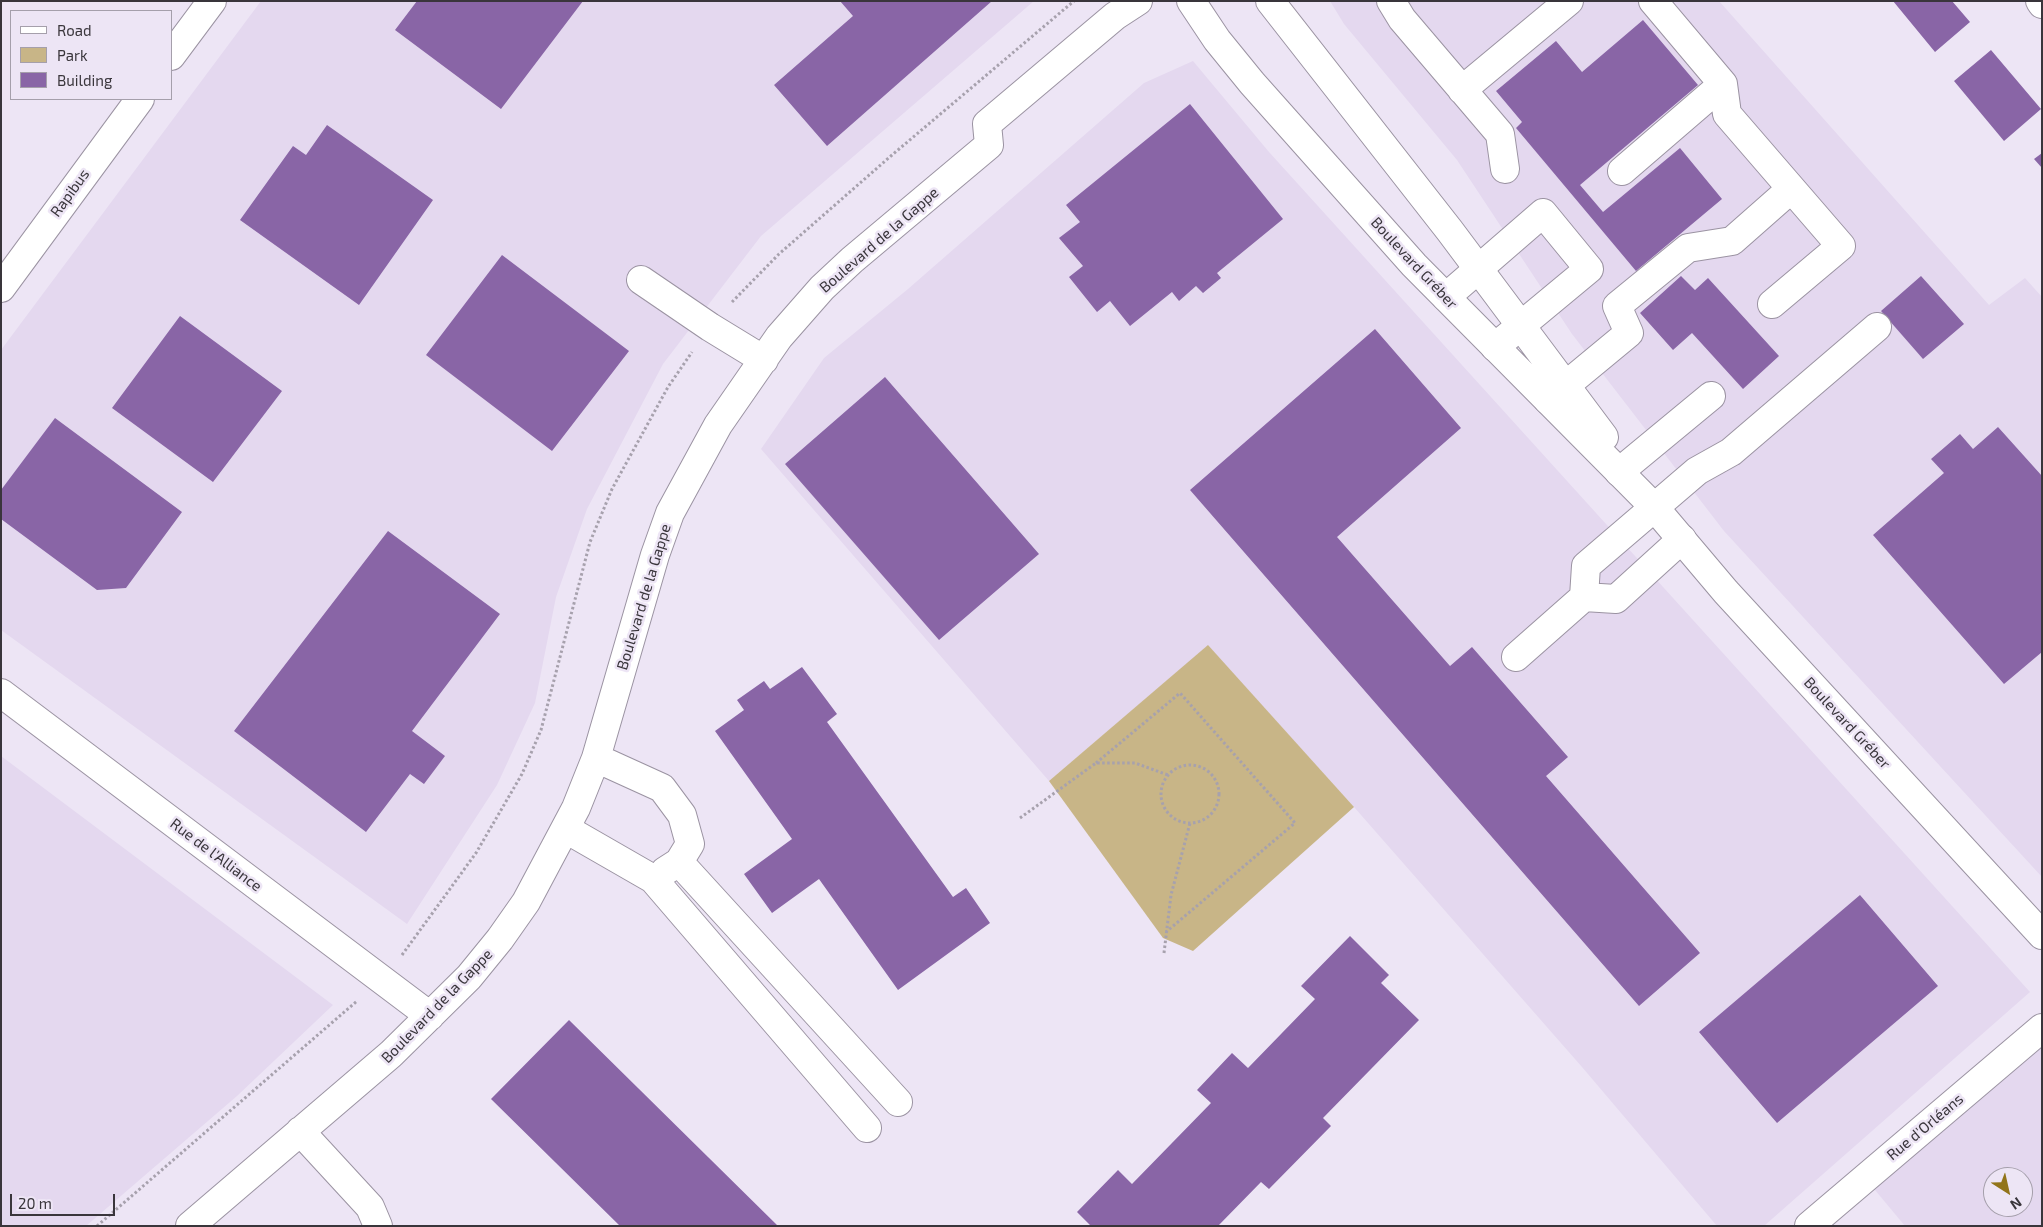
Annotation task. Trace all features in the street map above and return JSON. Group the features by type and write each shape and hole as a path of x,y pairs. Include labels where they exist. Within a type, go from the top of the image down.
{"street":[{"path":"172,55 212,1"},
{"name":"Boulevard de la Gappe","path":"190,1226 352,1090 430,1016 469,977 500,939 526,902 566,828 596,758 655,555 670,513 718,424 779,337 822,288 852,260 989,145 987,124 1115,16 1138,1"},
{"name":"Boulevard Gréber","path":"1191,1 1223,48 1414,265 1495,347 1557,393"},
{"name":"Boulevard Gréber","path":"1270,1 1521,326 1557,393 1733,599 2042,935"},
{"path":"1391,1 1402,19 1500,134 1505,169"},
{"path":"1462,90 1569,1"},
{"path":"1653,1 1723,84 1727,114 1841,246 1772,304"},
{"path":"1622,171 1723,84"},
{"name":"Rapibus","path":"1,288 139,100"},
{"path":"1557,393 1629,333 1617,306 1688,248 1732,241 1791,188"},
{"path":"1446,297 1543,213 1590,268 1495,347"},
{"path":"641,280 710,327 764,360"},
{"path":"1516,657 1584,597 1586,566 1697,471 1731,452 1877,327"},
{"path":"1622,470 1711,396"},
{"path":"1584,597 1616,599 1682,540"},
{"name":"Rue de l'Alliance","path":"1,693 430,1016"},
{"path":"596,758 662,788 682,815 690,844 679,862 653,879"},
{"path":"566,828 653,879 867,1128"},
{"path":"679,862 898,1102"},
{"name":"Rue d'Orléans","path":"1809,1226 2042,1028"},
{"path":"300,1132 370,1207 378,1226"}],"path":[{"path":"1020,818 1096,763 1180,693 1295,823 1166,932"},
{"path":"1096,763 1135,762 1168,775"},
{"path":"1194,765 1203,768 1216,782 1219,791 1214,810 1200,822 1190,823 1172,818 1161,802 1162,783 1168,775 1184,766 1194,765"},
{"path":"1164,953 1171,895 1190,823"},
{"path":"97,1226 382,980"}],"shaded area":[{"path":"261,1 1034,1 761,236 663,364 587,509 556,597 535,703 497,785 407,924 1,630 1,350"},
{"path":"1330,1 1719,1 1989,305 2025,278 2042,297 2042,877 1724,531 1572,334 1457,160 1344,24"},
{"path":"1193,61 1269,152 2030,992 1764,1226 1717,1226 1582,1067 1354,807 1208,646 1049,781 761,449 824,358 908,289 1144,83"},
{"path":"1,756 333,1005 237,1096 86,1226 1,1226"},
{"path":"2042,1028 2042,1226 1905,1226 1865,1178"}],"green space":[{"path":"1208,645 1354,807 1193,951 1163,938 1049,781"}],"building":[{"path":"417,1 583,1 501,109 395,30"},
{"path":"840,1 992,1 827,146 774,85 853,16"},
{"path":"1893,1 1952,1 1970,22 1935,52"},
{"path":"1643,20 1698,85 1580,185 1603,212 1680,148 1722,199 1636,271 1516,128 1522,122 1496,91 1556,41 1582,72"},
{"path":"1991,50 2041,109 2004,141 1954,81"},
{"path":"1190,104 1283,219 1217,273 1221,278 1203,293 1196,286 1179,301 1172,292 1130,326 1110,301 1097,312 1069,277 1083,266 1059,238 1080,222 1066,205"},
{"path":"327,125 433,200 359,305 240,220 293,146 306,155"},
{"path":"2042,153 2042,168 2034,159"},
{"path":"502,255 629,351 552,451 426,355"},
{"path":"1681,276 1695,290 1708,278 1779,356 1743,389 1692,333 1673,350 1640,313"},
{"path":"1921,276 1964,324 1923,359 1881,311"},
{"path":"180,316 282,391 213,482 112,408"},
{"path":"1375,329 1461,428 1337,537 1450,666 1472,647 1568,757 1546,776 1700,953 1639,1006 1190,490"},
{"path":"885,377 1039,554 939,640 785,464"},
{"path":"55,418 182,512 126,588 97,590 1,519 1,490"},
{"path":"1998,427 2042,476 2042,652 2004,684 1873,535 1944,473 1931,459 1960,434 1973,449"},
{"path":"388,531 500,614 412,731 445,756 424,784 410,774 366,832 234,731"},
{"path":"802,667 837,714 827,722 953,897 966,888 990,923 898,990 819,879 772,913 744,874 792,839 715,731 744,710 737,700 764,681 770,689"},
{"path":"1860,895 1938,986 1777,1123 1699,1032"},
{"path":"1350,936 1389,975 1381,983 1419,1020 1323,1118 1331,1126 1269,1189 1261,1182 1218,1226 1091,1226 1077,1212 1118,1170 1132,1184 1211,1103 1197,1090 1232,1053 1248,1068 1315,999 1301,986"},
{"path":"569,1020 778,1226 620,1226 491,1099"}]}
